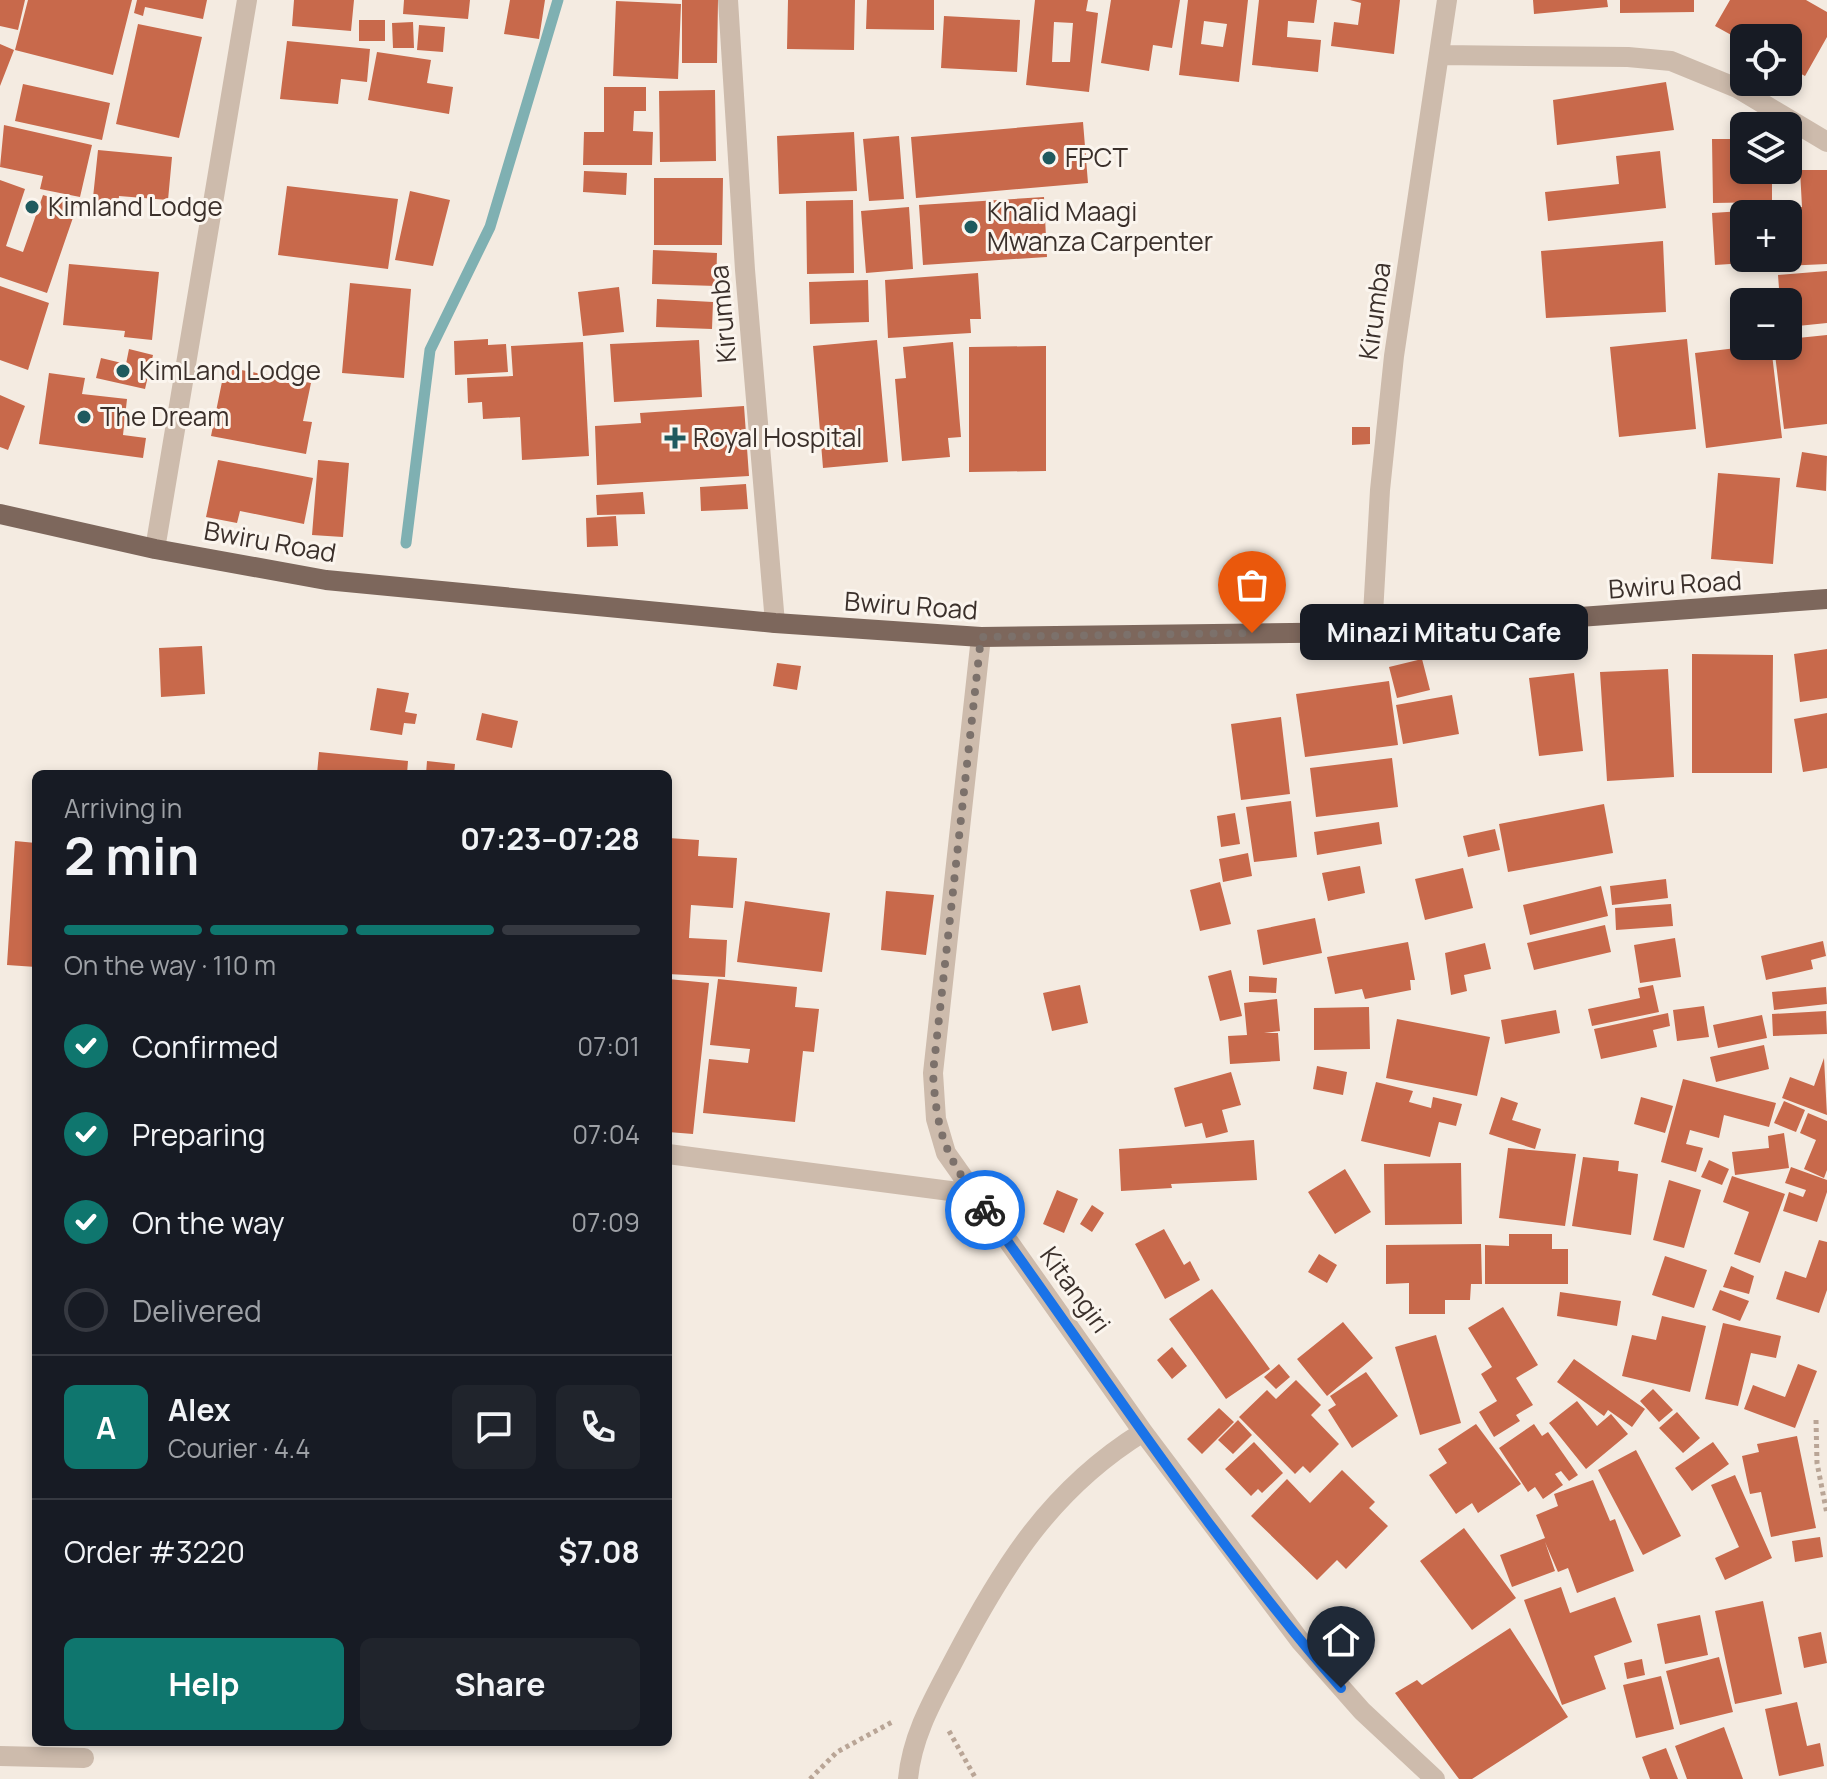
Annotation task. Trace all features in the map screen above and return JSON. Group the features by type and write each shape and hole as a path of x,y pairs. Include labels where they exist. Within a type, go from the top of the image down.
{"main road":[{"name":"Bwiru Road","path":"0,514 155,549 326,580 775,623 981,637 1372,632 1827,599"}],"street":[{"path":"155,549 247,0"},
{"name":"Kirumba","path":"728,0 745,270 775,623"},
{"name":"Kirumba","path":"1372,632 1380,490 1394,356 1447,0"},
{"path":"1441,55 1628,57 1671,61 1737,88 1827,142"},
{"name":"Kitangiri","path":"981,637 933,1073 936,1119 946,1153 1143,1432 1301,1642 1362,1711 1435,1779"},
{"path":"672,1155 973,1194"},
{"path":"908,1779 910,1763 932,1701 985,1599 1024,1539 1064,1493 1102,1457 1143,1432"},
{"path":"0,1756 84,1758"}],"path":[{"path":"1816,1420 1817,1463 1827,1514"},
{"path":"810,1779 837,1752 932,1701 959,1754 976,1779"}],"building":[{"path":"0,0 25,0 18,30 0,26"},
{"path":"28,0 132,0 113,75 15,50"},
{"path":"137,0 207,0 203,19 145,7 143,16 134,13"},
{"path":"294,0 354,0 351,31 292,26"},
{"path":"404,0 470,0 468,19 403,14"},
{"path":"510,0 545,0 539,39 504,34"},
{"path":"682,0 718,0 717,63 682,63"},
{"path":"788,0 855,0 854,50 787,49"},
{"path":"867,0 934,0 934,30 866,29"},
{"path":"1035,0 1088,0 1086,11 1098,13 1089,92 1026,85","holes":["1054,22 1073,23 1070,62 1052,62"]},
{"path":"1111,0 1180,0 1172,48 1153,45 1149,71 1101,63"},
{"path":"1188,0 1248,0 1239,82 1179,75","holes":["1204,21 1227,24 1223,47 1201,44"]},
{"path":"1259,0 1317,0 1314,23 1288,21 1287,37 1321,40 1318,72 1252,65"},
{"path":"1350,0 1400,0 1394,54 1331,46 1334,22 1358,25 1361,3"},
{"path":"1533,0 1607,0 1608,7 1534,14"},
{"path":"1620,0 1694,0 1694,12 1620,13"},
{"path":"1730,0 1806,0 1827,12 1827,37 1805,76 1802,74 1802,24 1730,24 1730,34 1715,26"},
{"path":"616,1 681,4 678,79 613,76"},
{"path":"944,16 1020,20 1017,72 941,68"},
{"path":"359,20 385,20 385,41 359,41"},
{"path":"413,22 414,48 393,48 392,23"},
{"path":"138,24 202,37 179,138 116,124"},
{"path":"419,25 445,27 443,52 417,50"},
{"path":"287,41 370,49 367,82 341,79 338,104 280,99"},
{"path":"0,44 14,50 0,86"},
{"path":"377,52 431,60 427,83 453,87 449,114 368,100"},
{"path":"1666,82 1674,130 1557,145 1553,100"},
{"path":"23,84 110,103 102,140 15,121"},
{"path":"604,87 646,87 646,111 634,111 633,131 653,132 652,165 583,165 584,132 604,132"},
{"path":"715,90 716,161 660,162 659,91"},
{"path":"1083,122 1088,183 916,198 911,137"},
{"path":"4,125 92,145 80,197 40,189 43,176 0,167"},
{"path":"854,132 857,191 779,194 777,136"},
{"path":"899,136 904,199 869,201 863,139"},
{"path":"1712,139 1730,139 1730,184 1772,184 1772,200 1713,203"},
{"path":"98,150 172,157 168,200 119,196 118,209 92,207"},
{"path":"1660,151 1666,208 1548,221 1545,192 1619,184 1616,156"},
{"path":"1802,170 1827,170 1827,264 1802,265"},
{"path":"584,171 627,173 626,195 583,192"},
{"path":"654,178 723,178 722,245 654,245"},
{"path":"0,180 25,189 6,246 23,252 43,195 77,206 47,293 0,277"},
{"path":"287,186 398,199 388,269 278,255"},
{"path":"410,191 450,200 433,266 395,260"},
{"path":"1044,197 1047,257 923,265 919,205"},
{"path":"853,200 854,273 807,274 806,201"},
{"path":"909,207 913,269 866,273 861,211"},
{"path":"1730,212 1730,264 1715,265 1712,213"},
{"path":"1663,241 1666,312 1546,318 1541,251"},
{"path":"653,250 717,253 716,286 652,284"},
{"path":"69,264 159,272 152,340 124,337 125,331 63,325"},
{"path":"1827,271 1827,323 1802,326 1802,288 1779,288 1778,275"},
{"path":"978,273 981,319 970,319 971,333 888,338 885,280"},
{"path":"868,280 869,322 810,324 809,282"},
{"path":"350,283 411,289 404,378 342,373"},
{"path":"0,286 49,303 28,370 0,360"},
{"path":"619,287 624,332 583,336 578,292"},
{"path":"657,299 713,302 712,329 656,327"},
{"path":"1827,335 1827,424 1784,429 1776,360 1802,360 1802,338"},
{"path":"488,339 488,345 506,344 508,372 455,375 454,341"},
{"path":"1687,339 1696,429 1619,437 1610,347"},
{"path":"699,340 702,397 614,402 610,344"},
{"path":"877,340 888,462 823,468 813,346"},
{"path":"583,342 589,456 522,460 520,417 483,419 482,402 468,403 467,378 513,376 511,346"},
{"path":"953,342 961,437 948,438 950,457 902,461 895,379 906,378 903,347"},
{"path":"1046,346 1046,471 969,472 969,347"},
{"name":"KimLand Lodge","path":"129,349 153,355 145,389 96,378 101,358 126,364"},
{"path":"1730,349 1730,360 1773,360 1782,438 1706,448 1695,353"},
{"path":"225,367 311,383 303,421 312,422 306,454 211,436"},
{"name":"The Dream","path":"49,373 85,378 82,394 127,399 123,435 146,438 143,458 39,444"},
{"path":"0,395 25,406 8,450 0,447"},
{"name":"Royal Hospital","path":"744,406 749,476 597,485 595,426 641,423 640,413"},
{"path":"1352,427 1370,427 1370,444 1352,445"},
{"path":"1802,452 1827,456 1826,491 1796,487"},
{"path":"218,460 313,478 304,524 240,511 237,523 206,517"},
{"path":"318,460 349,463 343,537 312,535"},
{"path":"1718,473 1780,478 1773,564 1711,559"},
{"name":"Royal Hospital","path":"746,484 748,509 701,511 700,487"},
{"name":"Royal Hospital","path":"643,492 645,514 597,515 596,495"},
{"path":"616,516 618,546 587,547 586,518"},
{"path":"202,646 205,694 161,697 159,648"},
{"path":"1827,649 1827,698 1800,702 1794,654"},
{"path":"1692,654 1773,655 1772,773 1692,773"},
{"path":"1422,659 1430,690 1397,698 1389,667"},
{"path":"777,663 801,666 797,690 773,686"},
{"path":"1668,669 1674,777 1607,781 1600,672"},
{"path":"1574,673 1583,751 1539,756 1529,678"},
{"path":"1389,681 1398,745 1305,757 1296,694"},
{"path":"377,688 409,693 405,712 417,714 415,724 404,723 402,735 370,730"},
{"path":"1452,695 1459,734 1403,744 1396,705"},
{"path":"482,713 518,721 512,748 476,740"},
{"path":"1827,713 1827,768 1803,772 1794,719"},
{"path":"1281,717 1290,794 1241,800 1231,724"},
{"path":"319,752 408,761 407,770 317,770"},
{"path":"1392,758 1398,807 1316,817 1310,768"},
{"path":"427,761 455,764 454,770 426,770"},
{"path":"1291,801 1297,857 1254,862 1246,807"},
{"path":"1604,804 1613,853 1508,872 1499,824"},
{"path":"1235,813 1240,844 1221,847 1217,816"},
{"path":"1379,822 1382,844 1317,855 1314,832"},
{"path":"1495,829 1500,850 1468,857 1463,836"},
{"path":"672,838 699,840 698,856 737,858 733,908 691,905 689,938 727,940 725,977 672,974"},
{"path":"15,841 32,843 32,967 7,965"},
{"path":"1248,853 1252,876 1223,882 1219,859"},
{"path":"1360,866 1365,893 1328,901 1322,873"},
{"path":"1463,868 1473,908 1425,920 1415,879"},
{"path":"1666,879 1668,898 1612,905 1610,886"},
{"path":"1220,882 1231,924 1200,931 1190,890"},
{"path":"1601,886 1608,916 1530,935 1523,905"},
{"path":"886,891 934,895 926,955 881,950"},
{"path":"745,901 830,913 822,972 737,962"},
{"path":"1671,904 1673,926 1616,930 1615,908"},
{"path":"1315,918 1322,953 1263,965 1257,930"},
{"path":"1605,925 1611,952 1534,970 1527,943"},
{"path":"1675,938 1681,977 1640,983 1634,945"},
{"path":"1823,941 1826,956 1811,960 1813,969 1766,980 1761,956"},
{"path":"1408,942 1415,980 1410,980 1411,990 1365,999 1362,989 1335,994 1327,957"},
{"path":"1485,943 1491,969 1464,975 1467,991 1451,995 1445,953"},
{"path":"1231,970 1242,1016 1220,1021 1208,976"},
{"path":"1249,976 1277,978 1276,993 1249,992"},
{"path":"672,979 709,983 693,1134 672,1132"},
{"path":"718,979 797,987 795,1007 819,1009 814,1052 803,1051 795,1122 703,1113 709,1059 748,1063 750,1049 710,1045"},
{"path":"1080,985 1088,1023 1052,1031 1043,993"},
{"path":"1653,985 1659,1012 1592,1026 1588,1009 1640,998 1638,988"},
{"path":"1826,987 1827,1004 1774,1010 1772,992"},
{"path":"1277,999 1280,1031 1264,1033 1278,1033 1280,1061 1230,1064 1228,1036 1247,1035 1244,1003"},
{"path":"1704,1006 1709,1037 1677,1041 1673,1010"},
{"path":"1369,1007 1370,1049 1314,1050 1314,1008"},
{"path":"1556,1010 1560,1033 1505,1044 1501,1020"},
{"path":"1826,1011 1827,1034 1773,1036 1772,1014"},
{"path":"1668,1013 1670,1026 1653,1030 1657,1047 1601,1059 1594,1029"},
{"path":"1762,1015 1767,1038 1718,1048 1713,1025"},
{"path":"1397,1019 1490,1037 1477,1096 1386,1078"},
{"path":"1764,1045 1769,1069 1716,1082 1710,1057"},
{"path":"1824,1058 1827,1115 1782,1098 1790,1077 1814,1086"},
{"path":"1317,1066 1347,1072 1343,1095 1313,1089"},
{"path":"1231,1072 1241,1105 1222,1110 1228,1132 1206,1138 1202,1123 1185,1127 1174,1088"},
{"path":"1683,1079 1776,1103 1769,1127 1724,1115 1719,1138 1690,1130 1686,1144 1703,1148 1696,1172 1661,1162"},
{"path":"1376,1082 1413,1091 1409,1102 1431,1108 1433,1097 1462,1104 1456,1126 1439,1122 1430,1157 1361,1141"},
{"path":"1501,1097 1518,1103 1512,1120 1541,1129 1535,1149 1489,1134"},
{"path":"1641,1097 1673,1106 1665,1133 1634,1124"},
{"path":"1784,1101 1805,1110 1796,1132 1774,1123"},
{"path":"1808,1113 1827,1121 1827,1170 1824,1178 1804,1169 1816,1140 1800,1133"},
{"path":"1784,1133 1789,1168 1735,1175 1732,1152 1769,1148 1768,1136"},
{"path":"1254,1140 1257,1180 1171,1184 1172,1188 1121,1191 1119,1149"},
{"path":"1508,1148 1576,1154 1565,1226 1499,1218"},
{"path":"1583,1157 1619,1161 1618,1171 1638,1174 1631,1235 1572,1226"},
{"path":"1709,1160 1729,1169 1722,1185 1701,1177"},
{"path":"1461,1163 1462,1224 1385,1225 1384,1164"},
{"path":"1791,1167 1827,1180 1827,1192 1817,1222 1783,1211 1789,1192 1803,1197 1806,1190 1785,1183"},
{"path":"1345,1169 1371,1212 1335,1234 1308,1192"},
{"path":"1732,1176 1785,1194 1760,1263 1734,1254 1749,1212 1723,1202"},
{"path":"1669,1180 1701,1190 1684,1248 1653,1240"},
{"path":"1057,1190 1078,1199 1064,1233 1043,1224"},
{"path":"1092,1205 1104,1213 1092,1232 1080,1224"},
{"path":"1164,1229 1184,1265 1190,1261 1200,1280 1165,1299 1135,1244"},
{"path":"1509,1234 1552,1234 1552,1249 1568,1249 1568,1284 1485,1284 1485,1245 1509,1246"},
{"path":"1819,1240 1827,1242 1827,1290 1819,1313 1776,1299 1785,1271 1806,1278"},
{"path":"1481,1244 1482,1284 1471,1284 1470,1300 1445,1300 1445,1314 1409,1314 1409,1283 1386,1284 1386,1245"},
{"path":"1319,1254 1337,1265 1327,1283 1308,1272"},
{"path":"1665,1256 1707,1270 1694,1308 1652,1295"},
{"path":"1731,1266 1754,1276 1749,1294 1723,1287"},
{"path":"1212,1289 1270,1369 1226,1399 1169,1319"},
{"path":"1720,1290 1749,1301 1740,1321 1712,1310"},
{"path":"1560,1292 1621,1301 1617,1326 1557,1316"},
{"path":"1503,1307 1538,1365 1516,1378 1533,1405 1516,1415 1520,1421 1494,1437 1479,1412 1497,1401 1481,1374 1492,1367 1468,1328"},
{"path":"1662,1316 1706,1326 1690,1392 1622,1376 1632,1335 1656,1340"},
{"path":"1343,1322 1373,1358 1327,1396 1297,1359"},
{"path":"1723,1323 1781,1336 1776,1358 1751,1353 1738,1406 1705,1399"},
{"path":"1436,1335 1461,1423 1420,1435 1395,1347"},
{"path":"1172,1347 1187,1366 1172,1379 1157,1360"},
{"path":"1574,1359 1645,1409 1632,1427 1608,1410 1604,1416 1557,1382"},
{"path":"1279,1364 1290,1377 1276,1389 1264,1377"},
{"path":"1798,1364 1817,1371 1795,1428 1744,1409 1753,1385 1785,1397"},
{"path":"1366,1372 1398,1416 1352,1448 1328,1410 1336,1405 1330,1396"},
{"path":"1296,1380 1321,1405 1311,1415 1339,1444 1310,1473 1303,1466 1295,1474 1239,1417 1267,1390 1276,1399"},
{"path":"1653,1389 1673,1410 1659,1422 1640,1401"},
{"path":"1577,1401 1597,1426 1611,1414 1628,1434 1586,1469 1549,1423"},
{"path":"1219,1408 1234,1422 1202,1454 1187,1439"},
{"path":"1677,1412 1700,1438 1683,1453 1659,1428"},
{"path":"1238,1420 1252,1435 1233,1454 1218,1440"},
{"path":"1476,1424 1521,1484 1478,1513 1472,1503 1456,1514 1429,1475 1447,1463 1438,1449"},
{"path":"1534,1424 1542,1436 1548,1432 1578,1475 1569,1481 1561,1471 1555,1474 1563,1485 1543,1499 1535,1487 1528,1492 1499,1448"},
{"path":"1797,1436 1816,1528 1771,1537 1761,1492 1750,1494 1742,1456 1759,1452 1757,1444"},
{"path":"1254,1442 1283,1473 1262,1493 1258,1489 1251,1496 1225,1469"},
{"path":"1713,1442 1729,1464 1692,1491 1675,1468"},
{"path":"1636,1450 1681,1536 1643,1555 1598,1470"},
{"path":"1342,1470 1375,1502 1369,1508 1388,1526 1346,1569 1337,1560 1317,1580 1251,1516 1287,1479 1310,1503"},
{"path":"1735,1475 1772,1558 1725,1580 1715,1558 1739,1547 1711,1485"},
{"path":"1593,1480 1610,1521 1615,1519 1634,1571 1577,1593 1568,1568 1558,1572 1545,1542 1555,1571 1512,1587 1500,1555 1545,1538 1536,1515 1558,1506 1554,1494"},
{"path":"1464,1528 1516,1598 1472,1630 1420,1561"},
{"path":"1820,1537 1823,1557 1795,1562 1792,1541"},
{"path":"1561,1587 1570,1613 1615,1597 1632,1642 1594,1656 1606,1689 1562,1705 1524,1600"},
{"path":"1763,1601 1782,1694 1735,1704 1715,1611"},
{"path":"1700,1615 1708,1655 1665,1664 1657,1624"},
{"path":"1510,1628 1568,1717 1472,1779 1459,1779 1395,1693 1417,1680 1422,1685"},
{"path":"1821,1632 1827,1663 1804,1668 1798,1637"},
{"path":"1719,1657 1733,1712 1680,1725 1666,1671"},
{"path":"1642,1659 1645,1675 1627,1679 1624,1663"},
{"path":"1661,1676 1674,1729 1636,1738 1623,1685"},
{"path":"1797,1702 1807,1746 1820,1743 1824,1766 1779,1776 1765,1709"},
{"path":"1724,1727 1743,1779 1687,1779 1675,1746"},
{"path":"1666,1748 1678,1779 1650,1779 1642,1757"}],"waterway":[{"path":"406,543 430,350 490,227 558,0"}],"way so far":[{"path":"985,1210 946,1153 936,1119 933,1073 981,637 1252,633"}],"place":[{"name":"FPCT","path":"1049,158"},
{"name":"Kimland Lodge","path":"32,207"},
{"name":"Khalid Maagi Mwanza Carpenter","path":"971,227"},
{"name":"KimLand Lodge","path":"123,371"},
{"name":"The Dream","path":"84,417"},
{"name":"Royal Hospital","path":"675,438"},
{"name":"Minazi Mitatu Cafe","path":"1252,633"}],"route":[{"path":"985,1210 1143,1432 1301,1642 1341,1688"}]}
